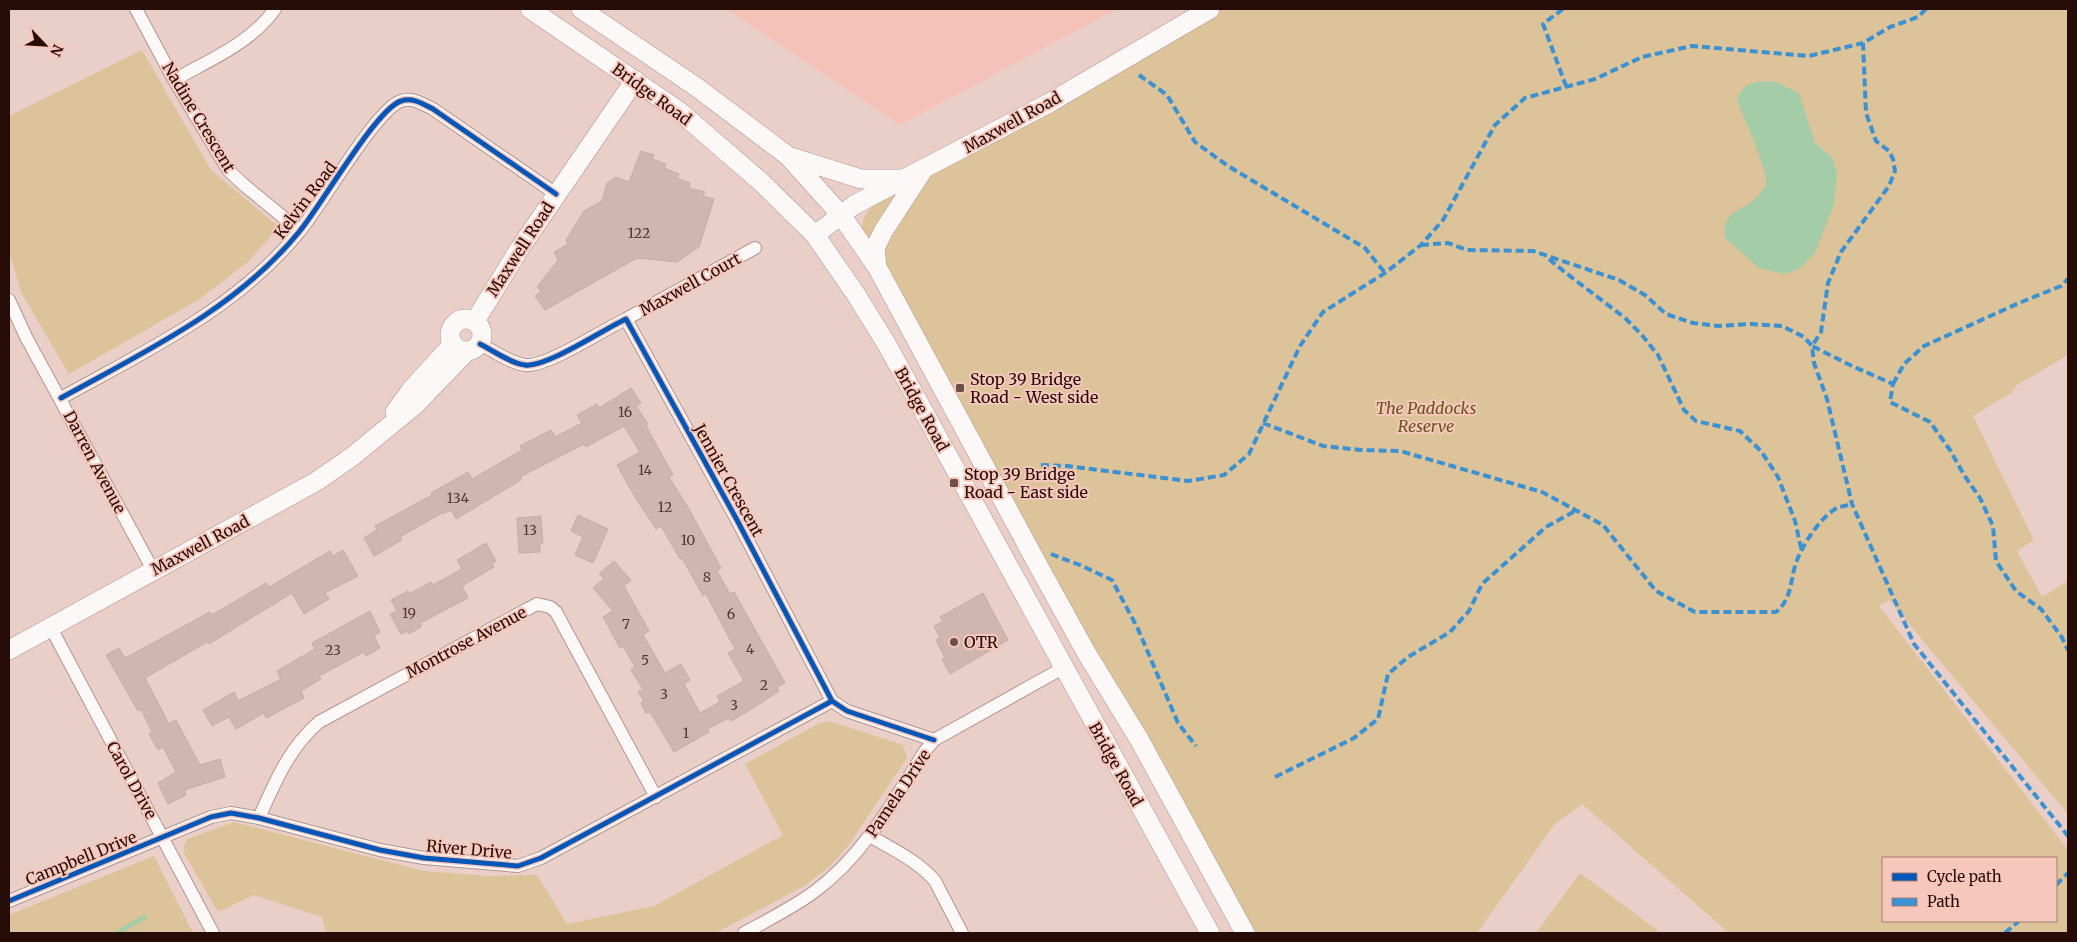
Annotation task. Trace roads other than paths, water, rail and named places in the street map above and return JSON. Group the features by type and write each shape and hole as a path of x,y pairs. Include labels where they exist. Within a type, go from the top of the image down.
{"main road":[{"name":"Bridge Road","path":"530,9 679,111 760,180 815,235 855,293 886,343 1210,933"},
{"name":"Bridge Road","path":"581,9 695,86 788,156 840,215 877,267 1087,654 1139,739 1245,933"},
{"name":"Maxwell Road","path":"815,235 854,205 1049,103 1210,9"},
{"path":"635,80 636,46"},
{"name":"Maxwell Road","path":"474,321 496,284 556,194 635,80"},
{"path":"788,156 861,179 904,179"},
{"path":"877,267 875,248 879,239 924,169"},
{"path":"464,318 474,321 482,331 467,346 450,334 454,324 464,318"},
{"name":"Maxwell Road","path":"9,650 302,490 347,460 415,406 467,346"},
{"path":"1063,668 1087,654"}],"street":[{"name":"Nadine Crescent","path":"136,9 174,80 228,170 300,230"},
{"path":"258,29 264,9"},
{"path":"174,80 248,39 275,9"},
{"name":"Kelvin Road","path":"61,398 177,334 210,313 257,276 300,230 384,113 396,103 406,100 417,101 433,109 556,194"},
{"name":"Maxwell Court","path":"626,319 755,248"},
{"name":"Darren Avenue","path":"9,300 26,337 61,398 153,570"},
{"path":"467,346 516,363 532,365 548,360 626,319"},
{"name":"Jennier Crescent","path":"626,319 741,528 832,701"},
{"name":"Montrose Avenue","path":"259,818 289,756 301,739 320,722 537,604 550,607 556,612 656,797"},
{"name":"Carol Drive","path":"50,626 213,933"},
{"name":"Pamela Drive","path":"744,933 799,903 815,892 851,859 870,836 924,751 934,740 1063,668"},
{"path":"832,701 847,711 934,740"},
{"name":"River Drive","path":"163,838 221,814 231,813 259,818 401,855 518,866 541,858 832,701"},
{"path":"870,836 929,874 935,881 962,933"},
{"name":"Campbell Drive","path":"9,901 163,838"}],"waterway":[{"path":"117,933 145,917"}],"place":[{"name":"Stop 39 Bridge Road - West side","path":"960,388"},
{"name":"Stop 39 Bridge Road - East side","path":"954,483"},
{"name":"OTR","path":"954,642"}],"park label":[{"name":"The Paddocks Reserve","path":"1426,417"}]}
